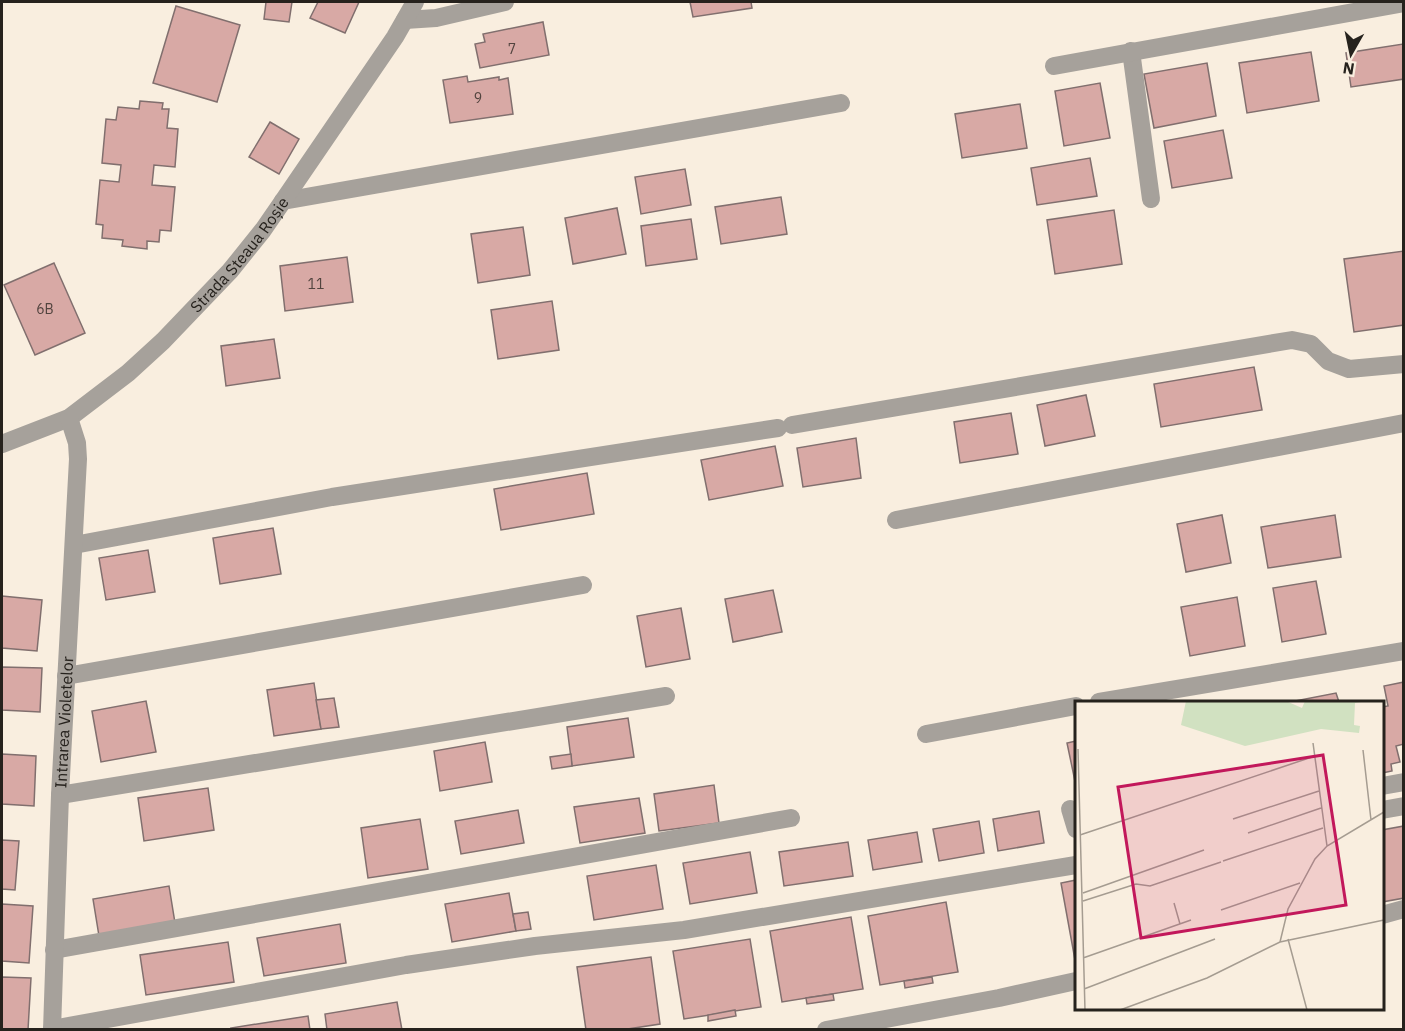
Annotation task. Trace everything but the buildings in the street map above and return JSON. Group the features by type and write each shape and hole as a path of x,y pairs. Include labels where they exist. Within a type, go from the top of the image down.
{"street":[{"name":"Strada Steaua Roșie","path":"2,444 69,418 128,373 163,341 230,271 284,201 415,2"},
{"path":"405,20 435,18 505,2"},
{"path":"1054,66 1404,3"},
{"path":"1131,51 1152,199"},
{"path":"284,201 841,103"},
{"path":"74,545 332,497 785,426 1292,340 1311,344 1328,361 1349,369 1404,364"},
{"name":"Intrarea Violetelor","path":"52,1029 60,795 74,545 77,443 69,418"},
{"path":"896,520 1404,423"},
{"path":"66,676 583,585"},
{"path":"1105,701 1404,651"},
{"path":"60,795 666,696"},
{"path":"926,734 1075,706"},
{"path":"1384,786 1404,782"},
{"path":"1384,810 1404,806"},
{"path":"1070,809 1075,823"},
{"path":"54,950 791,818"},
{"path":"52,1029 406,965 535,946 684,930 1075,865"},
{"path":"1384,915 1404,909"},
{"path":"826,1029 999,998 1075,981"}]}
